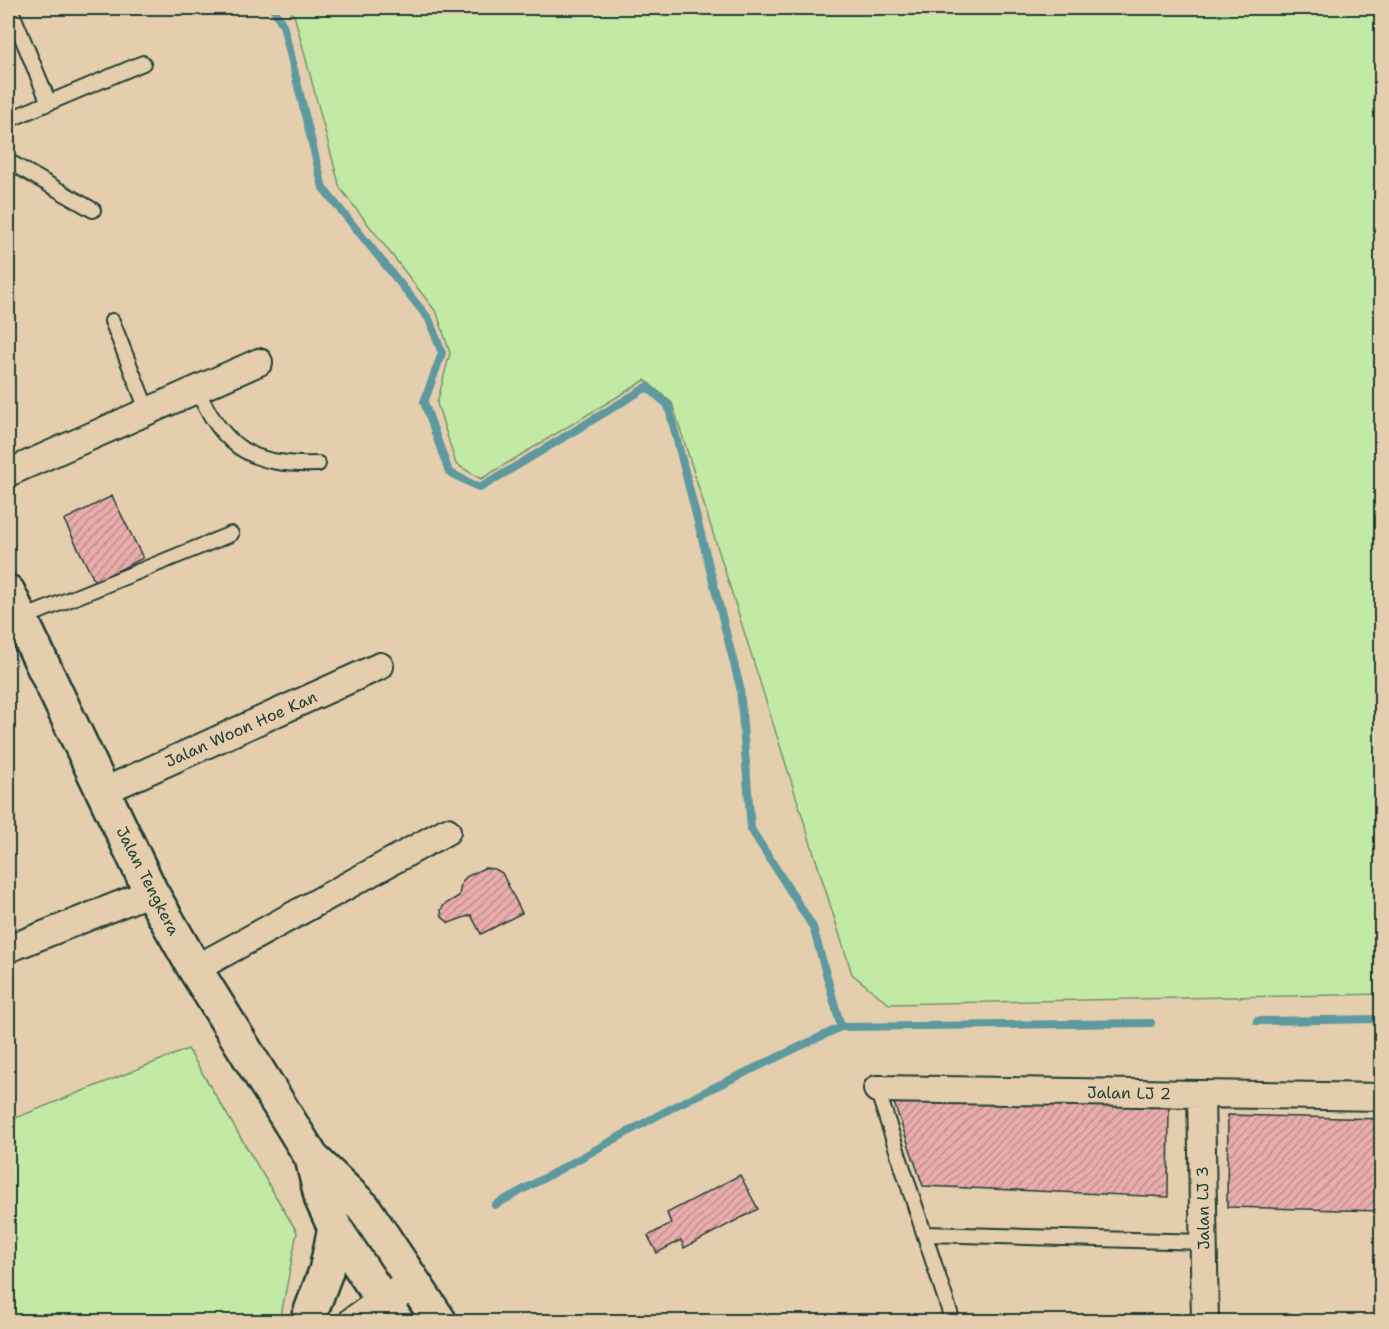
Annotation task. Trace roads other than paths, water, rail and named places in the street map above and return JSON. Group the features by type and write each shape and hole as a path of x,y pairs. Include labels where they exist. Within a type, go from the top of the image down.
{"main road":[{"name":"Jalan Tengkera","path":"12,612 151,892 195,969 312,1158 364,1208 413,1282 428,1317"},
{"name":"Jalan Tengkera","path":"312,1158 322,1200 335,1227 391,1311"},
{"path":"308,1322 326,1270 335,1227"}],"street":[{"path":"8,473 259,362"},
{"name":"Jalan Woon Hoe Kan","path":"102,792 380,666"},
{"path":"195,969 447,831"},
{"path":"8,949 151,892"},
{"name":"Jalan LJ 2","path":"877,1089 1382,1097"},
{"name":"Jalan LJ 3","path":"1201,1094 1205,1322"},
{"path":"354,1322 391,1311 413,1282"}],"lane":[{"path":"10,8 49,103"},
{"path":"8,120 143,63"},
{"path":"8,160 93,210"},
{"path":"112,321 148,412"},
{"path":"197,390 218,429 239,447 270,461 290,465 318,464"},
{"path":"12,612 231,534"},
{"path":"877,1089 953,1322"},
{"path":"926,1234 1204,1242"}],"waterway":[{"path":"273,8 283,25 323,188 429,319 442,353 424,402 449,472 480,488 647,387 668,405 740,687 751,829 813,927 841,1027"},
{"path":"1257,1021 1382,1019"},
{"path":"495,1205 677,1105 841,1027 1151,1023"}]}
